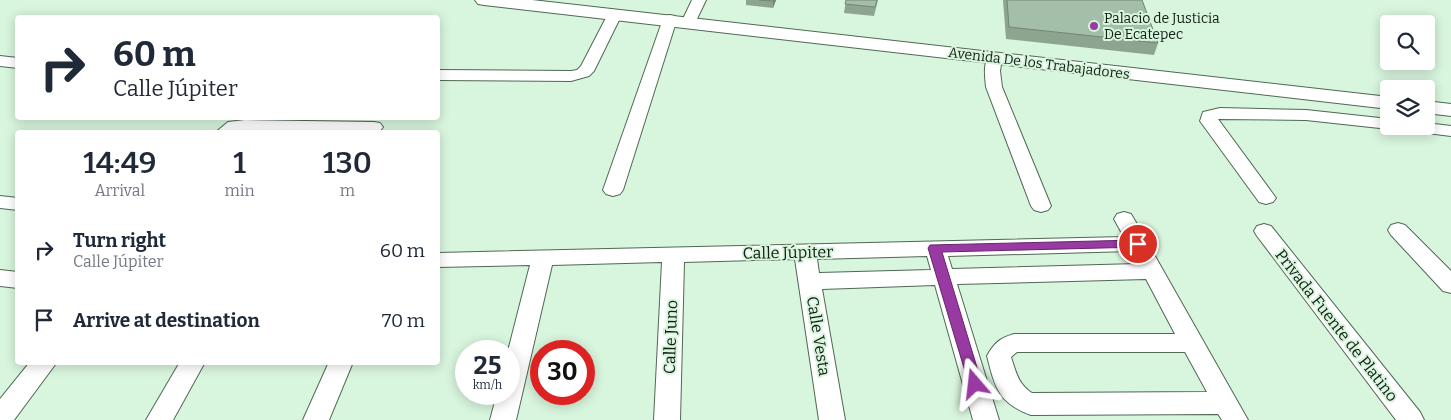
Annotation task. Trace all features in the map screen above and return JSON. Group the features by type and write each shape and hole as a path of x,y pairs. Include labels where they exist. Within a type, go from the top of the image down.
{"main road":[{"path":"484,0 670,19 694,11"},
{"path":"578,0 694,11"},
{"name":"Avenida De los Trabajadores","path":"694,11 994,58 1380,102"},
{"name":"Avenida De los Trabajadores","path":"694,11 1380,88"},
{"path":"1435,94 1451,95"},
{"path":"1435,108 1451,110"}],"street":[{"path":"440,75 571,76 583,73 588,68 616,14"},
{"path":"614,190 670,19"},
{"path":"994,58 992,70 994,87 1041,206"},
{"path":"0,61 15,62"},
{"path":"1289,92 1306,115"},
{"path":"1266,198 1209,122 1209,116 1220,113 1306,115 1380,123"},
{"path":"228,130 234,126 245,125 374,127"},
{"path":"1435,129 1451,131"},
{"path":"0,202 15,204"},
{"path":"1124,219 1231,411"},
{"path":"1398,230 1451,285"},
{"name":"Privada Fuente de Platino","path":"1264,231 1411,420"},
{"name":"Calle Júpiter","path":"440,260 1138,244"},
{"path":"934,248 986,420"},
{"name":"Calle Vesta","path":"806,252 832,420"},
{"name":"Calle Juno","path":"667,420 674,254"},
{"path":"503,420 543,258"},
{"path":"810,281 1153,271"},
{"path":"0,278 15,280"},
{"path":"1192,343 1014,343 1004,348 999,356 1010,390 1019,400 1031,404 1231,411"},
{"path":"0,418 43,365"},
{"path":"159,420 191,365"},
{"path":"316,420 339,365"}],"building":[{"path":"846,0 877,0 875,7 845,4"},
{"name":"Palacio de Justicia De Ecatepec","path":"1007,0 1142,0 1158,43 1009,27"}],"place":[{"name":"Palacio de Justicia De Ecatepec","path":"1094,26"}],"route":[{"path":"975,384 934,248 1138,244"}]}
